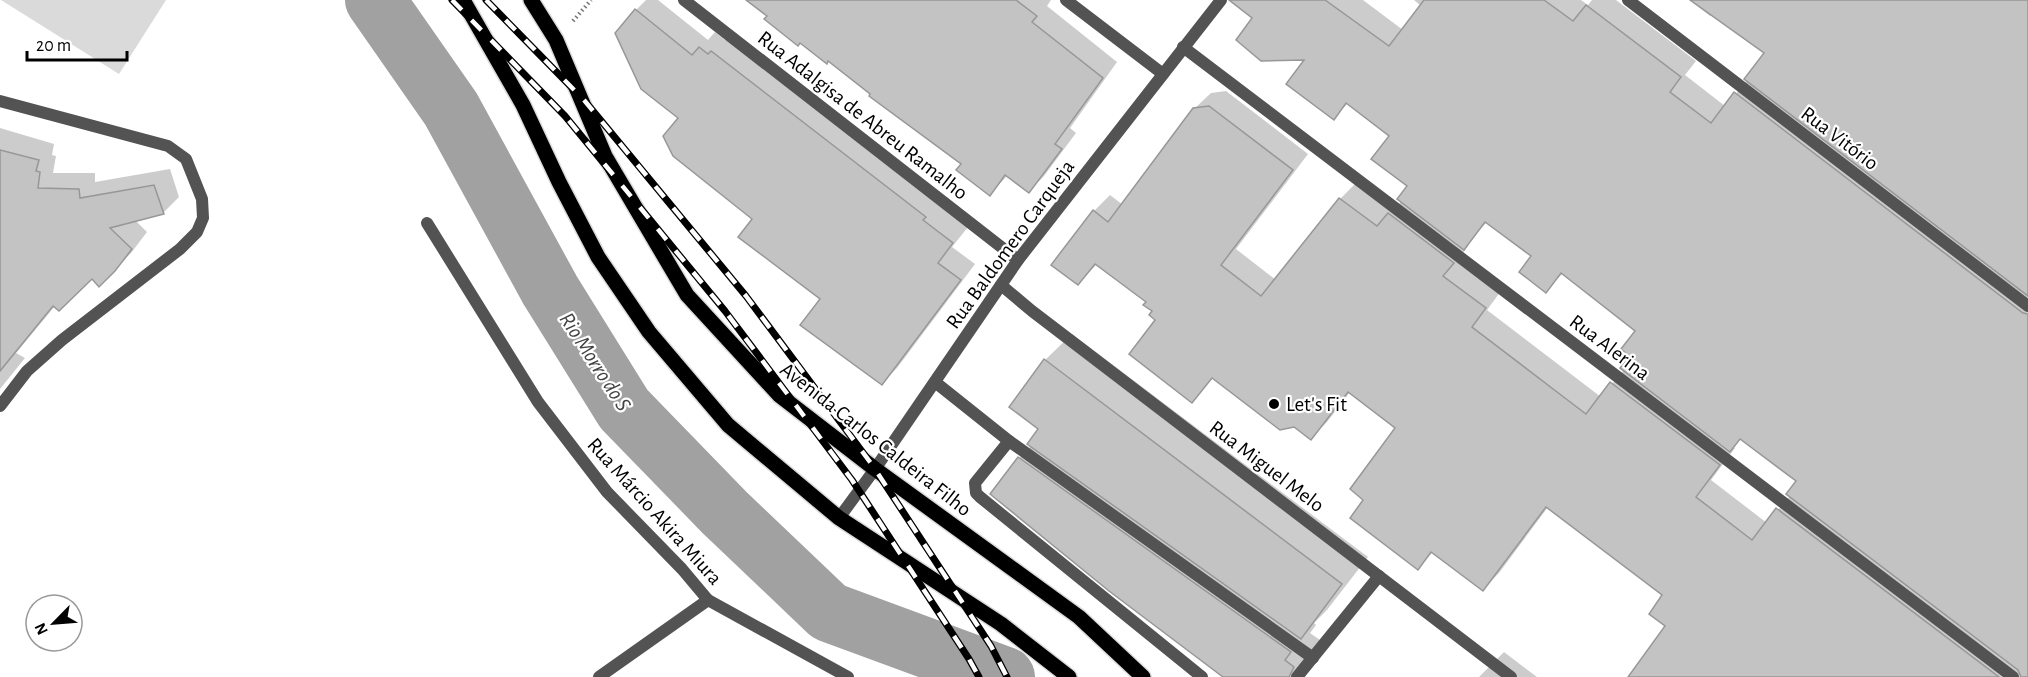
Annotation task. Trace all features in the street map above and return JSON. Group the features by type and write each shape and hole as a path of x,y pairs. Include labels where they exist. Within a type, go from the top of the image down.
{"main road":[{"path":"463,0 523,105 559,182 598,256 649,332 728,425 839,518 1001,624 1069,677"},
{"name":"Avenida Carlos Caldeira Filho","path":"531,0 556,40 605,156 687,295 779,395 875,469 1079,617 1143,677"}],"street":[{"name":"Rua Adalgisa de Abreu Ramalho","path":"684,0 1018,260"},
{"path":"1066,0 1163,74"},
{"name":"Rua Baldomero Carqueja","path":"839,518 1018,260 1221,0"},
{"name":"Rua Vitório","path":"1628,0 2028,306"},
{"name":"Rua Alerina","path":"1183,47 2013,677"},
{"path":"0,101 168,146 186,159 202,200 202,218 196,232 180,249 27,371 0,406"},
{"name":"Rua Márcio Akira Miura","path":"427,223 538,402 607,492 682,568 708,600 848,677"},
{"name":"Rua Miguel Melo","path":"1001,285 1511,677"},
{"path":"935,382 1009,441 1313,658"},
{"path":"1009,441 975,483 976,493 1202,677"},
{"path":"1297,677 1379,576"},
{"path":"599,677 708,600"}],"shaded area":[{"path":"1,0 166,0 119,74"}],"building":[{"path":"746,0 1016,0 1037,16 1032,22 1103,78 1055,144 1062,149 1029,193 1005,175 990,196 956,170 961,164 869,96 870,94 828,61 827,64 800,43 798,46 764,19 767,16"},
{"path":"1229,0 1325,0 1389,46 1424,0 1544,0 1573,21 1586,5 1681,77 1670,92 1711,123 1734,92 2023,313 2028,314 2028,677 2021,677 2018,670 1786,494 1796,481 1740,439 1730,452 1620,368 1629,356 1621,349 1635,331 1561,273 1546,293 1519,272 1531,256 1485,222 1464,250 1397,199 1407,186 1371,159 1389,136 1346,103 1334,120 1286,84 1304,60 1261,61 1236,40 1252,18"},
{"path":"1690,0 2028,0 2028,296 1744,79 1764,53"},
{"path":"635,9 692,55 699,47 708,54 711,51 926,217 923,220 953,243 938,263 961,280 882,385 800,325 820,299 738,237 752,219 673,156 663,136 678,118 641,89 615,33"},
{"path":"1209,106 1293,170 1221,265 1261,296 1339,198 1377,226 1388,213 1454,263 1443,276 1486,308 1472,327 1586,414 1610,382 1720,465 1696,497 1752,540 1776,508 1999,677 1628,677 1665,626 1649,614 1662,595 1546,507 1483,591 1431,552 1418,570 1350,518 1363,500 1350,489 1395,428 1348,392 1311,440 1294,427 1280,430 1212,378 1192,403 1129,354 1155,320 1149,315 1152,311 1143,305 1146,302 1095,264 1078,285 1051,265 1093,210 1108,222 1193,108"},
{"path":"0,150 39,160 36,171 40,172 38,188 79,189 80,198 154,185 164,214 110,228 132,249 99,287 92,279 59,311 53,306 0,371"},
{"path":"1044,359 1342,584 1301,639 1027,444 1038,429 1009,407"},
{"path":"1018,457 1291,652 1285,660 1294,667 1289,677 1223,677 1109,591 990,494"}],"waterway":[{"name":"Rio Morro do S","path":"375,0 451,109 550,290 624,409 724,512 829,612 1005,677"}],"railway":[{"path":"452,0 565,116 725,311 852,480 979,677"},
{"path":"486,0 584,100 746,296 873,466 991,646 1007,677"}],"place":[{"name":"Let's Fit","path":"1274,404"}]}
